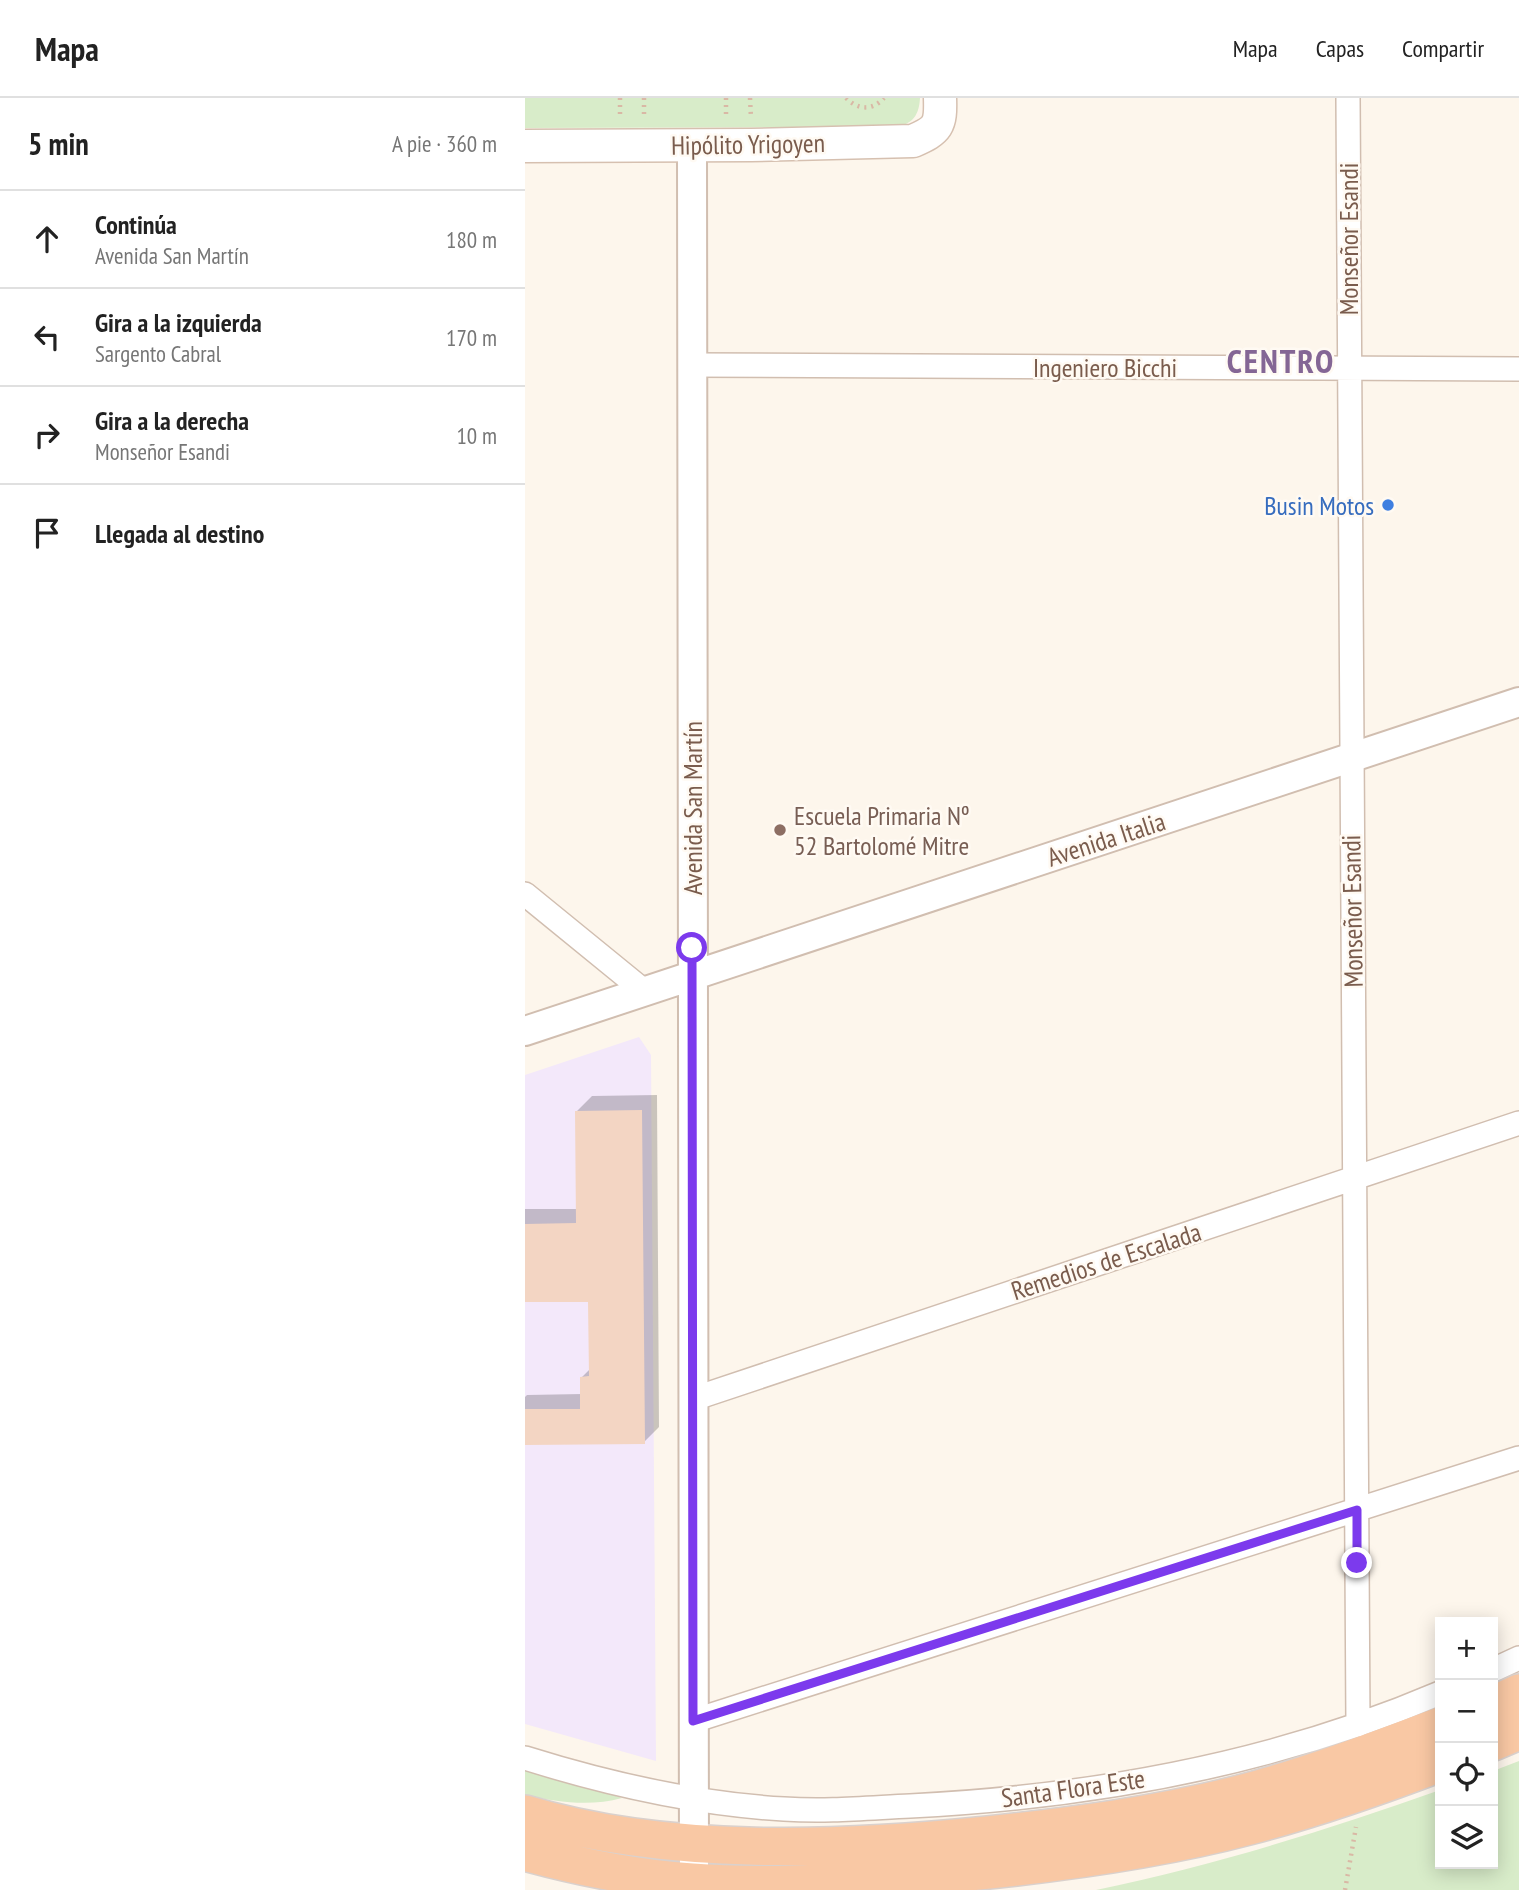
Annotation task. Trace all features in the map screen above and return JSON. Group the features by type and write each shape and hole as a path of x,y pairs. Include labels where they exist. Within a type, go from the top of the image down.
{"highway":[{"path":"1498,1703 1519,1693"},
{"path":"525,1814 608,1833 693,1842 820,1846 891,1843 1028,1831 1102,1821 1212,1800 1293,1779 1435,1728"},
{"path":"1498,1740 1519,1731"},
{"path":"525,1852 636,1877 694,1886 813,1884 952,1874 1141,1848 1248,1826 1363,1791 1435,1765"}],"main road":[{"name":"Hipólito Yrigoyen","path":"525,146 913,141 932,133 941,119 940,98"}],"street":[{"name":"Monseñor Esandi","path":"1347,98 1358,1725"},
{"name":"Avenida San Martín","path":"692,145 694,1886"},
{"name":"Ingeniero Bicchi","path":"692,365 1519,369"},
{"name":"Avenida Italia","path":"525,1031 1519,702"},
{"path":"525,894 644,992"},
{"name":"Remedios de Escalada","path":"693,1399 1519,1124"},
{"path":"693,1721 1519,1458"},
{"path":"1498,1668 1519,1658"},
{"name":"Santa Flora Este","path":"525,1758 571,1772 693,1799 740,1806 786,1809 885,1807 1000,1799 1114,1784 1203,1767 1267,1752 1358,1725 1435,1695"}],"path":[{"path":"644,98 644,119"},
{"path":"726,98 726,119"},
{"path":"846,98 853,104 867,108 875,106 884,98"},
{"path":"1345,1890 1363,1791"}],"shaded area":[{"path":"639,1037 651,1055 656,1761 525,1724 525,1075"}],"green space":[{"path":"525,98 920,98 914,118 907,124 896,127 525,128"},
{"path":"1519,1761 1519,1890 1096,1890 1269,1846 1435,1792 1435,1869 1498,1869 1498,1769"},
{"path":"525,1767 622,1798 574,1802 525,1795"}],"building":[{"path":"642,1110 645,1444 525,1445 525,1409 580,1409 580,1377 589,1376 588,1302 525,1302 525,1224 576,1223 575,1111"}],"place":[{"name":"Busin Motos","path":"1388,505"},
{"name":"Escuela Primaria Nº 52 Bartolomé Mitre","path":"780,830"}],"district":[{"name":"CENTRO","path":"1281,360"}],"route":[{"path":"692,948 693,1721 1357,1510 1357,1563"}]}
